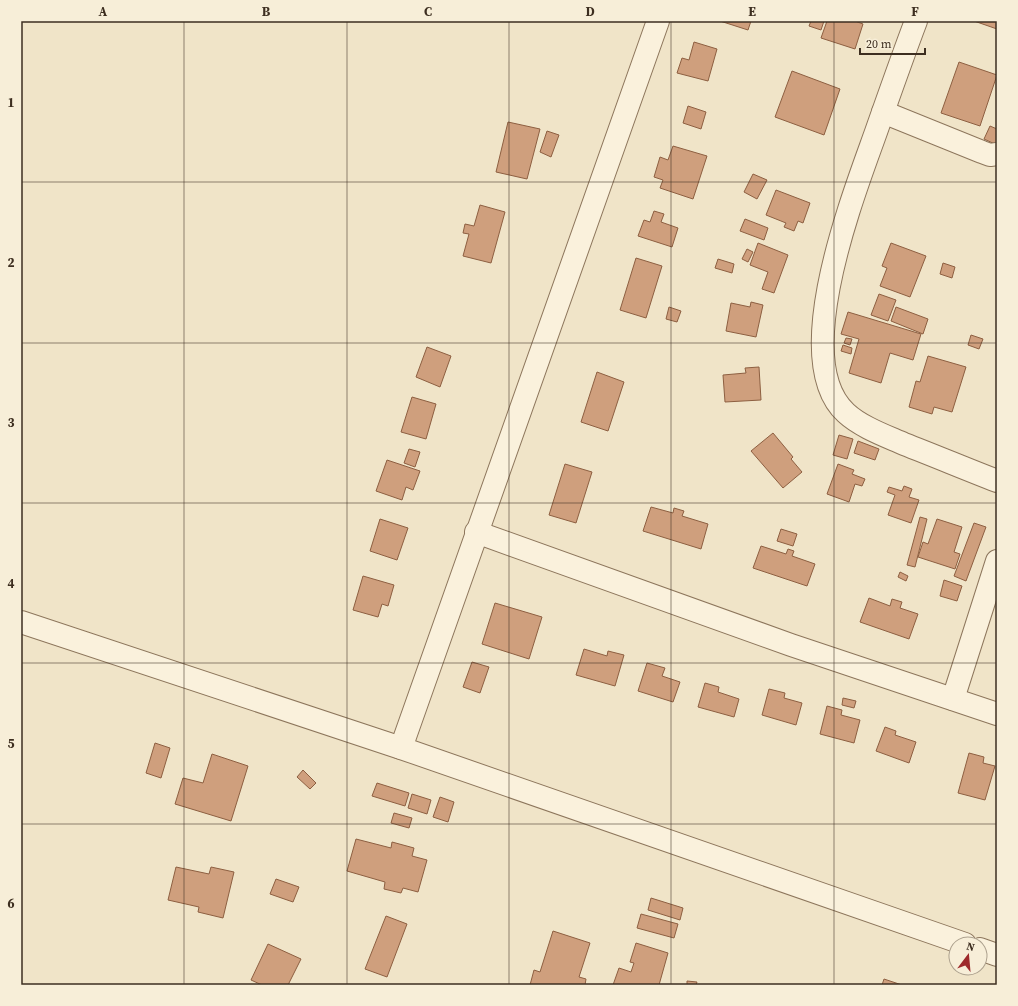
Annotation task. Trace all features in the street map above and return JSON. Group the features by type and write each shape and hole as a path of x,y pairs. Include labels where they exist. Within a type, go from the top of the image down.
{"street":[{"path":"401,748 476,532 658,21"},
{"path":"916,21 846,215 831,278 823,327 823,358 831,392 846,413 876,432 997,481"},
{"path":"883,112 990,155 997,154"},
{"path":"476,532 784,642 997,714"},
{"path":"953,699 997,561"},
{"path":"21,622 401,748 948,938"}],"building":[{"path":"720,21 751,21 748,30"},
{"path":"811,21 824,21 821,30 809,26"},
{"path":"827,21 855,21 863,24 855,49 821,38"},
{"path":"974,21 997,21 997,29"},
{"path":"694,42 717,49 708,81 677,73 682,58 689,60"},
{"path":"959,62 997,75 980,126 941,113"},
{"path":"792,71 840,89 824,135 775,117"},
{"path":"688,106 706,112 701,129 683,123"},
{"path":"508,122 540,129 527,179 496,172"},
{"path":"990,126 997,129 997,145 984,139"},
{"path":"547,131 559,135 551,157 540,152"},
{"path":"673,146 707,156 693,199 660,188 663,180 654,177 660,157 668,160"},
{"path":"753,174 767,180 757,199 744,192"},
{"path":"776,190 810,203 803,223 798,221 794,231 784,227 786,223 766,215"},
{"path":"480,205 505,212 491,263 463,256 469,234 463,233 465,224 474,226"},
{"path":"654,211 664,214 661,222 678,228 672,247 638,236 644,220 650,222"},
{"path":"745,219 768,228 764,240 740,231"},
{"path":"758,243 788,255 774,293 762,289 768,272 750,265"},
{"path":"891,243 926,256 910,297 880,286 887,268 882,266"},
{"path":"747,249 753,252 748,262 742,259"},
{"path":"636,258 662,266 646,318 620,310"},
{"path":"718,259 734,264 732,273 715,268"},
{"path":"943,263 955,267 952,278 940,274"},
{"path":"879,294 896,300 888,321 871,315"},
{"path":"751,302 763,305 756,337 726,331 731,303 750,307"},
{"path":"669,307 681,311 677,322 666,319"},
{"path":"896,307 928,319 923,334 891,321"},
{"path":"848,312 921,334 913,360 890,353 881,383 849,373 859,339 841,334"},
{"path":"971,335 983,339 979,349 968,345"},
{"path":"846,338 852,339 850,345 844,343"},
{"path":"843,345 852,348 851,354 841,351"},
{"path":"427,347 451,356 440,387 416,377"},
{"path":"928,356 966,367 952,412 934,407 932,414 909,407 916,381 920,382"},
{"path":"759,367 761,400 725,402 723,375 746,373 745,368"},
{"path":"597,372 624,382 608,431 581,422"},
{"path":"412,397 436,404 426,439 401,432"},
{"path":"773,433 793,457 791,459 802,472 783,488 751,451"},
{"path":"839,435 853,439 847,459 833,455"},
{"path":"858,441 879,449 875,460 854,453"},
{"path":"409,449 420,452 415,467 404,463"},
{"path":"387,460 420,471 413,490 406,487 402,500 376,491"},
{"path":"565,464 592,472 576,523 549,515"},
{"path":"838,464 854,470 852,474 865,479 862,486 855,484 849,502 827,494"},
{"path":"904,486 912,489 909,497 919,500 911,523 888,515 895,495 887,492 889,487 902,491"},
{"path":"651,507 673,513 674,508 684,511 682,516 708,524 701,549 643,531"},
{"path":"920,517 927,519 915,567 907,565"},
{"path":"380,519 408,528 397,560 370,551"},
{"path":"937,519 962,527 954,552 960,554 955,569 918,557 923,542 928,544"},
{"path":"974,523 986,527 966,581 954,576"},
{"path":"781,529 797,534 793,546 777,541"},
{"path":"761,546 786,554 788,549 794,551 792,556 815,564 807,586 753,568"},
{"path":"900,572 908,576 906,581 898,577"},
{"path":"363,576 394,585 388,606 382,604 378,617 353,610"},
{"path":"944,580 962,586 957,601 940,596"},
{"path":"869,598 890,606 892,599 902,602 900,608 918,614 909,639 860,622"},
{"path":"495,603 542,617 529,659 482,644"},
{"path":"584,649 607,656 608,651 624,655 615,686 576,675"},
{"path":"472,662 489,667 480,693 463,687"},
{"path":"647,663 665,668 662,676 680,682 673,702 638,691"},
{"path":"705,683 719,687 718,692 739,699 734,717 698,707"},
{"path":"769,689 785,693 784,698 802,703 796,725 762,715"},
{"path":"843,698 856,701 854,708 842,705"},
{"path":"827,706 842,710 841,715 860,720 854,743 820,734"},
{"path":"885,727 896,731 895,735 916,742 909,763 876,751"},
{"path":"155,743 170,748 161,778 146,773"},
{"path":"969,753 984,757 983,763 995,766 985,800 958,793"},
{"path":"212,754 248,766 231,821 175,804 183,778 203,783"},
{"path":"303,770 316,783 310,789 297,777"},
{"path":"377,783 409,793 405,806 372,796"},
{"path":"412,794 431,800 427,814 408,808"},
{"path":"440,797 454,802 448,822 433,817"},
{"path":"394,813 412,818 409,828 391,823"},
{"path":"356,839 391,848 392,842 414,848 412,856 427,860 418,892 403,888 401,893 384,889 385,882 347,871"},
{"path":"176,867 209,874 211,867 234,872 223,918 198,912 199,907 168,900"},
{"path":"276,879 299,887 293,902 270,894"},
{"path":"651,898 683,908 680,920 648,910"},
{"path":"641,914 678,924 674,938 637,928"},
{"path":"386,916 407,924 387,977 365,969"},
{"path":"553,931 590,943 579,977 586,979 585,985 530,985 534,970 540,972"},
{"path":"636,943 668,953 659,985 613,985 619,968 631,972 634,963 630,962"},
{"path":"268,944 301,959 288,985 262,985 251,980"},
{"path":"884,979 902,985 882,985"},
{"path":"687,981 697,982 696,985 687,985"}]}
